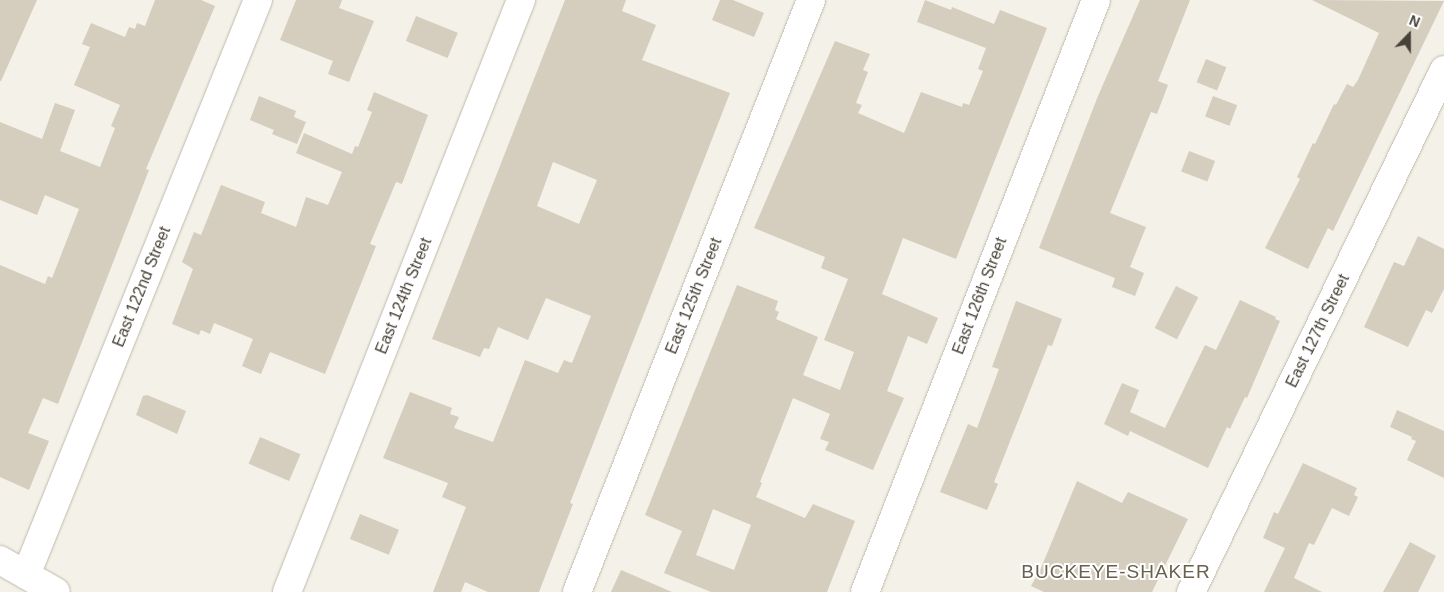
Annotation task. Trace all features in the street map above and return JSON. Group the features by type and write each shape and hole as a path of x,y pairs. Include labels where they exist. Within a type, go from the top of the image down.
{"street":[{"name":"East 122nd Street","path":"26,574 258,0"},
{"name":"East 124th Street","path":"287,592 521,0"},
{"name":"East 125th Street","path":"577,592 811,0"},
{"name":"East 126th Street","path":"865,592 1096,0"},
{"name":"East 127th Street","path":"1191,592 1444,70"},
{"path":"0,560 56,592"}],"building":[{"path":"0,0 37,0 1,81 0,81"},
{"path":"155,0 201,0 215,6 146,169 149,170 58,404 43,398 28,433 49,441 29,490 0,477 0,265 45,284 48,276 52,278 79,209 45,195 37,215 0,200 0,122 42,139 55,103 75,110 60,151 100,167 115,128 111,126 120,105 74,85 90,47 82,44 91,23 125,37 129,27 135,29 137,23 145,26"},
{"path":"296,0 342,0 339,8 374,21 349,82 328,74 333,61 280,40"},
{"path":"565,0 626,0 622,11 656,25 642,60 730,93 570,503 573,504 539,592 488,592 465,582 461,592 433,592 466,507 442,497 448,483 383,458 410,392 452,408 450,414 459,417 454,428 493,442 525,360 558,373 564,360 572,363 591,316 546,298 528,340 498,327 489,349 484,348 480,357 432,339","holes":["553,162 597,180 579,224 537,206"]},
{"path":"720,0 733,0 764,13 754,37 712,20"},
{"path":"925,0 951,10 952,7 994,24 1000,10 1047,28 956,259 903,238 882,294 938,318 927,344 908,336 887,391 904,398 873,470 825,450 829,442 820,439 830,414 793,398 760,482 762,483 756,497 805,518 813,504 855,521 827,592 711,592 664,573 682,531 645,515 737,285 778,301 775,310 779,312 776,319 818,337 803,375 840,390 854,352 824,340 848,279 821,268 825,257 754,228 835,41 870,54 863,70 868,72 856,103 862,105 858,113 904,133 921,92 962,107 963,103 969,105 983,71 978,69 986,48 917,22","holes":["713,509 751,525 734,570 696,555"]},
{"path":"1140,0 1190,0 1158,81 1168,85 1157,114 1151,112 1110,213 1146,227 1130,267 1144,273 1135,296 1112,287 1115,278 1039,248 1098,96"},
{"path":"1312,0 1444,1 1333,231 1328,228 1308,269 1265,248 1300,179 1297,177 1313,143 1315,144 1334,104 1336,105 1347,84 1353,87 1358,80 1379,33"},
{"path":"416,16 458,33 448,58 406,41"},
{"path":"1206,59 1226,67 1217,90 1197,82"},
{"path":"374,92 428,115 402,184 396,182 370,244 376,246 325,374 270,352 261,374 242,366 253,339 214,323 210,334 201,330 199,335 172,324 193,269 182,262 194,232 201,235 221,185 265,202 261,213 296,227 306,197 328,205 342,172 296,153 304,133 352,154 355,146 358,147 372,112 367,110"},
{"path":"259,96 296,111 294,117 306,122 297,144 272,134 274,130 250,120"},
{"path":"1213,96 1237,105 1229,126 1205,117"},
{"path":"1189,151 1215,161 1207,182 1181,172"},
{"path":"1418,236 1444,249 1444,289 1432,313 1426,310 1408,347 1364,327 1394,262 1404,266"},
{"path":"1176,286 1198,297 1177,339 1155,328"},
{"path":"1240,300 1276,317 1275,319 1280,321 1247,398 1245,397 1230,429 1227,427 1208,468 1130,431 1128,436 1104,424 1122,383 1139,390 1130,412 1165,428 1205,345 1216,350"},
{"path":"1016,301 1062,319 1052,346 1048,345 994,482 998,484 987,510 940,492 968,424 977,428 999,369 992,367"},
{"path":"147,395 186,411 177,434 136,415 143,396"},
{"path":"1397,410 1444,431 1444,478 1407,460 1416,441 1411,439 1412,437 1390,427"},
{"path":"260,437 301,454 289,481 249,464"},
{"path":"1303,463 1357,488 1354,495 1358,497 1349,516 1332,508 1314,545 1309,543 1294,578 1322,592 1264,592 1285,548 1263,538 1274,512 1278,514"},
{"path":"1077,481 1122,503 1128,492 1188,519 1152,592 1044,592 1031,586 1041,568"},
{"path":"360,514 399,530 389,555 350,539"},
{"path":"1410,542 1436,556 1418,592 1383,592"},
{"path":"621,570 672,592 611,592"}],"district":[{"name":"BUCKEYE-SHAKER","path":"1116,572"}]}
